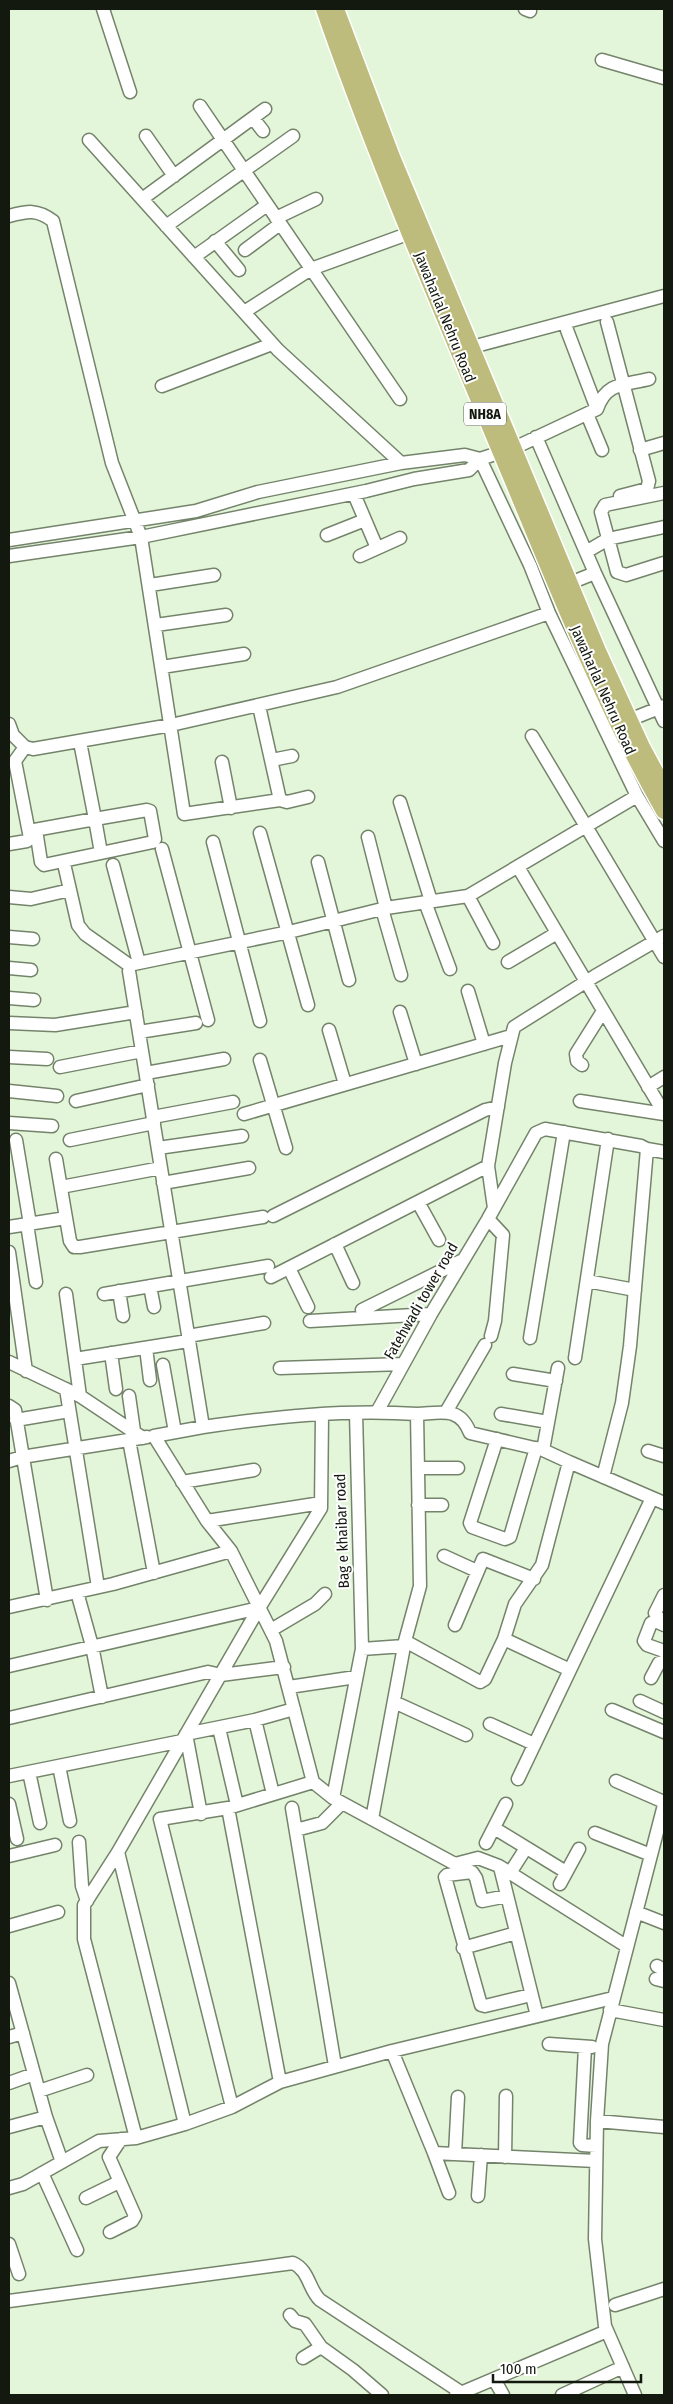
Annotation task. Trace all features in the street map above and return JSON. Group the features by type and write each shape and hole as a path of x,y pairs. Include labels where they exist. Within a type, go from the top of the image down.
{"main road":[{"name":"Jawaharlal Nehru Road","path":"324,9 410,233 508,451 570,583 629,720 664,788"},
{"name":"Jawaharlal Nehru Road","path":"336,9 392,157 472,347 508,451 587,658 633,757 664,811"}],"street":[{"path":"103,9 130,92"},
{"path":"602,60 664,78"},
{"path":"200,106 400,400"},
{"path":"142,199 224,141 265,109"},
{"path":"253,118 264,131"},
{"path":"146,136 174,176"},
{"path":"166,226 293,136"},
{"path":"89,140 272,344 401,463"},
{"path":"245,250 278,221 316,198"},
{"path":"194,257 267,205"},
{"path":"9,216 23,212 41,213 53,221 112,463 141,537 150,585 183,813 186,815 280,800 287,802 308,797"},
{"path":"244,312 311,269 410,233"},
{"path":"215,241 239,270"},
{"path":"472,347 664,296"},
{"path":"607,322 649,486 647,490 620,496"},
{"path":"567,330 602,450"},
{"path":"162,386 272,344"},
{"path":"9,556 141,537 469,470 480,459 508,451 592,411 610,388 624,386 649,378"},
{"path":"536,438 595,573 661,707 664,720"},
{"path":"640,450 664,443"},
{"path":"9,540 135,522 196,511 258,492 401,463 465,455 480,459 530,565 549,613 637,796 664,841"},
{"path":"664,493 603,507 601,512 617,572 626,575 664,563"},
{"path":"354,494 377,548"},
{"path":"327,535 365,520"},
{"path":"586,552 608,540 664,527"},
{"path":"360,556 400,538"},
{"path":"570,583 595,573"},
{"path":"150,585 214,575"},
{"path":"9,724 13,735 25,747 33,749 171,725 337,688 549,613"},
{"path":"156,625 226,615"},
{"path":"162,667 244,654"},
{"path":"260,706 280,800"},
{"path":"629,720 661,707"},
{"path":"532,736 585,827 660,939 664,957"},
{"path":"80,742 101,853"},
{"path":"25,747 16,758 13,775 41,862 44,865 153,842 155,839 151,814 147,810 32,830"},
{"path":"272,760 292,756"},
{"path":"222,762 231,808"},
{"path":"66,868 78,925 85,934 134,967 289,932 384,908 468,896 637,796"},
{"path":"400,802 428,902 450,970"},
{"path":"9,844 27,841 32,830"},
{"path":"260,833 308,1005"},
{"path":"368,837 401,975"},
{"path":"213,842 260,1021"},
{"path":"139,1032 202,1022 190,953 162,849"},
{"path":"318,862 349,980"},
{"path":"113,865 134,967 136,1012 202,1427"},
{"path":"518,867 664,1114"},
{"path":"9,897 31,898 70,890"},
{"path":"468,896 493,943"},
{"path":"508,962 557,934"},
{"path":"9,937 33,939"},
{"path":"446,1412 488,1340 495,1321 503,1234 491,1214 488,1166 514,1027 585,982 660,939"},
{"path":"9,968 31,970"},
{"path":"468,991 484,1044"},
{"path":"9,998 34,1000"},
{"path":"582,1065 577,1061 576,1054 603,1011"},
{"path":"9,1023 55,1025 136,1012"},
{"path":"400,1012 416,1064"},
{"path":"329,1030 345,1084"},
{"path":"244,1114 511,1036"},
{"path":"60,1067 142,1051"},
{"path":"9,1057 47,1059"},
{"path":"76,1101 147,1079 224,1059"},
{"path":"260,1060 286,1148"},
{"path":"648,1087 664,1078"},
{"path":"9,1092 57,1096"},
{"path":"580,1101 664,1114"},
{"path":"70,1140 233,1102"},
{"path":"56,1159 70,1241 74,1247 268,1217 485,1110 498,1107"},
{"path":"9,1124 52,1126"},
{"name":"Fatehwadi tower road","path":"377,1412 461,1261 491,1214 536,1133 545,1129 564,1132"},
{"path":"530,1338 564,1132 664,1152"},
{"path":"158,1148 242,1136"},
{"path":"16,1140 36,1282"},
{"path":"575,1358 608,1140"},
{"path":"603,1477 622,1403 635,1290 647,1149"},
{"path":"104,1294 179,1281 269,1272 289,1268 488,1166"},
{"path":"61,1186 161,1168"},
{"path":"163,1183 249,1168"},
{"path":"418,1202 439,1240"},
{"path":"9,1227 66,1218"},
{"path":"335,1244 353,1283"},
{"path":"9,1252 26,1370"},
{"path":"362,1310 461,1261"},
{"path":"289,1268 308,1307"},
{"path":"587,1281 635,1290"},
{"path":"150,1286 154,1307"},
{"path":"119,1291 123,1316"},
{"path":"66,1294 80,1396"},
{"path":"310,1321 431,1314"},
{"path":"75,1359 146,1348 264,1323"},
{"path":"146,1348 150,1380"},
{"path":"111,1353 116,1389"},
{"path":"9,1362 80,1396 140,1436 182,1482 207,1521 231,1551 271,1630 284,1668 313,1782 337,1800 455,1864 478,1858 505,1870 626,1946"},
{"path":"280,1368 403,1364"},
{"path":"163,1365 175,1432"},
{"path":"497,1439 470,1523 472,1528 505,1539 510,1536 548,1422 558,1368"},
{"path":"513,1374 556,1381"},
{"path":"66,1389 98,1587"},
{"path":"129,1396 140,1436 154,1573"},
{"path":"9,1406 15,1410 47,1600"},
{"path":"16,1420 69,1411"},
{"path":"9,1461 140,1436 262,1418 377,1412 417,1414 446,1412 460,1416 466,1421 470,1434 539,1449 664,1503"},
{"name":"Bag e khaibar road","path":"337,1800 362,1649 356,1413"},
{"path":"372,1819 405,1644 420,1586 417,1414"},
{"path":"501,1414 548,1422"},
{"path":"136,2138 84,1939 82,1917 87,1901 118,1852 259,1608 321,1508 322,1415"},
{"path":"648,1451 664,1456"},
{"path":"362,1649 405,1644 480,1682 485,1679 504,1639 515,1604 542,1565 570,1462"},
{"path":"418,1468 458,1468"},
{"path":"182,1482 254,1470"},
{"path":"518,1779 652,1498"},
{"path":"207,1521 321,1503"},
{"path":"418,1505 442,1505"},
{"path":"9,1607 47,1600 231,1551"},
{"path":"444,1556 477,1571"},
{"path":"455,1625 481,1561 486,1559 534,1579"},
{"path":"78,1592 92,1646 102,1697"},
{"path":"271,1630 315,1604 325,1594"},
{"path":"664,1595 655,1613 658,1618 664,1620"},
{"path":"9,1666 259,1608"},
{"path":"664,1624 655,1621 651,1623 644,1641 664,1652"},
{"path":"504,1639 570,1670"},
{"path":"651,1678 659,1663 664,1662"},
{"path":"9,1718 208,1672 221,1675 284,1668"},
{"path":"289,1687 356,1677"},
{"path":"640,1701 664,1712"},
{"path":"394,1702 466,1736"},
{"path":"9,1776 184,1737 294,1709"},
{"path":"612,1710 664,1732"},
{"path":"255,1720 273,1794"},
{"path":"490,1724 534,1744"},
{"path":"219,1728 280,2082"},
{"path":"184,1737 201,1814"},
{"path":"59,1766 70,1821"},
{"path":"29,1772 40,1823"},
{"path":"616,1781 664,1804 656,1849 626,1946 602,2048 596,2146 595,2239 607,2331 635,2395"},
{"path":"137,1818 201,1814 233,1807 313,1782"},
{"path":"296,1830 322,1823 332,1815 337,1800"},
{"path":"9,1804 17,1839"},
{"path":"486,1843 506,1804"},
{"path":"292,1808 334,2066"},
{"path":"160,1818 232,2107"},
{"path":"494,1828 526,1848 563,1878 579,1849"},
{"path":"595,1832 656,1849"},
{"path":"79,1842 82,1886 87,1901"},
{"path":"9,1856 55,1846"},
{"path":"526,1848 505,1870 507,1896 537,2016"},
{"path":"118,1852 185,2124"},
{"path":"507,1896 482,1901 476,1878 472,1872 447,1875 444,1878 481,2005 485,2006 531,1995"},
{"path":"9,1926 58,1912"},
{"path":"636,1912 664,1923"},
{"path":"464,1948 516,1933"},
{"path":"10,1988 46,2117 62,2162"},
{"path":"9,2188 23,2184 99,2141 136,2138 185,2124 232,2107 280,2082 334,2066 537,2016 611,2004 664,2020"},
{"path":"9,2037 23,2033"},
{"path":"549,2044 602,2048"},
{"path":"585,2047 580,2142 582,2145 596,2146"},
{"path":"392,2052 449,2193"},
{"path":"9,2083 34,2074"},
{"path":"39,2091 87,2075"},
{"path":"505,2157 506,2096"},
{"path":"455,2154 458,2097"},
{"path":"9,2127 46,2117"},
{"path":"598,2121 664,2127"},
{"path":"110,2232 134,2219 134,2213 109,2157 121,2139"},
{"path":"434,2153 596,2162"},
{"path":"478,2196 481,2155"},
{"path":"42,2173 77,2250"},
{"path":"86,2198 119,2182"},
{"path":"9,2244 19,2274"},
{"path":"9,2301 294,2264 300,2266 320,2300 458,2395 607,2331"},
{"path":"615,2305 664,2290"},
{"path":"290,2315 295,2321 308,2327 322,2347 382,2395"},
{"path":"303,2358 322,2347"},
{"path":"562,2395 623,2366"},
{"path":"494,2379 502,2395"}]}
